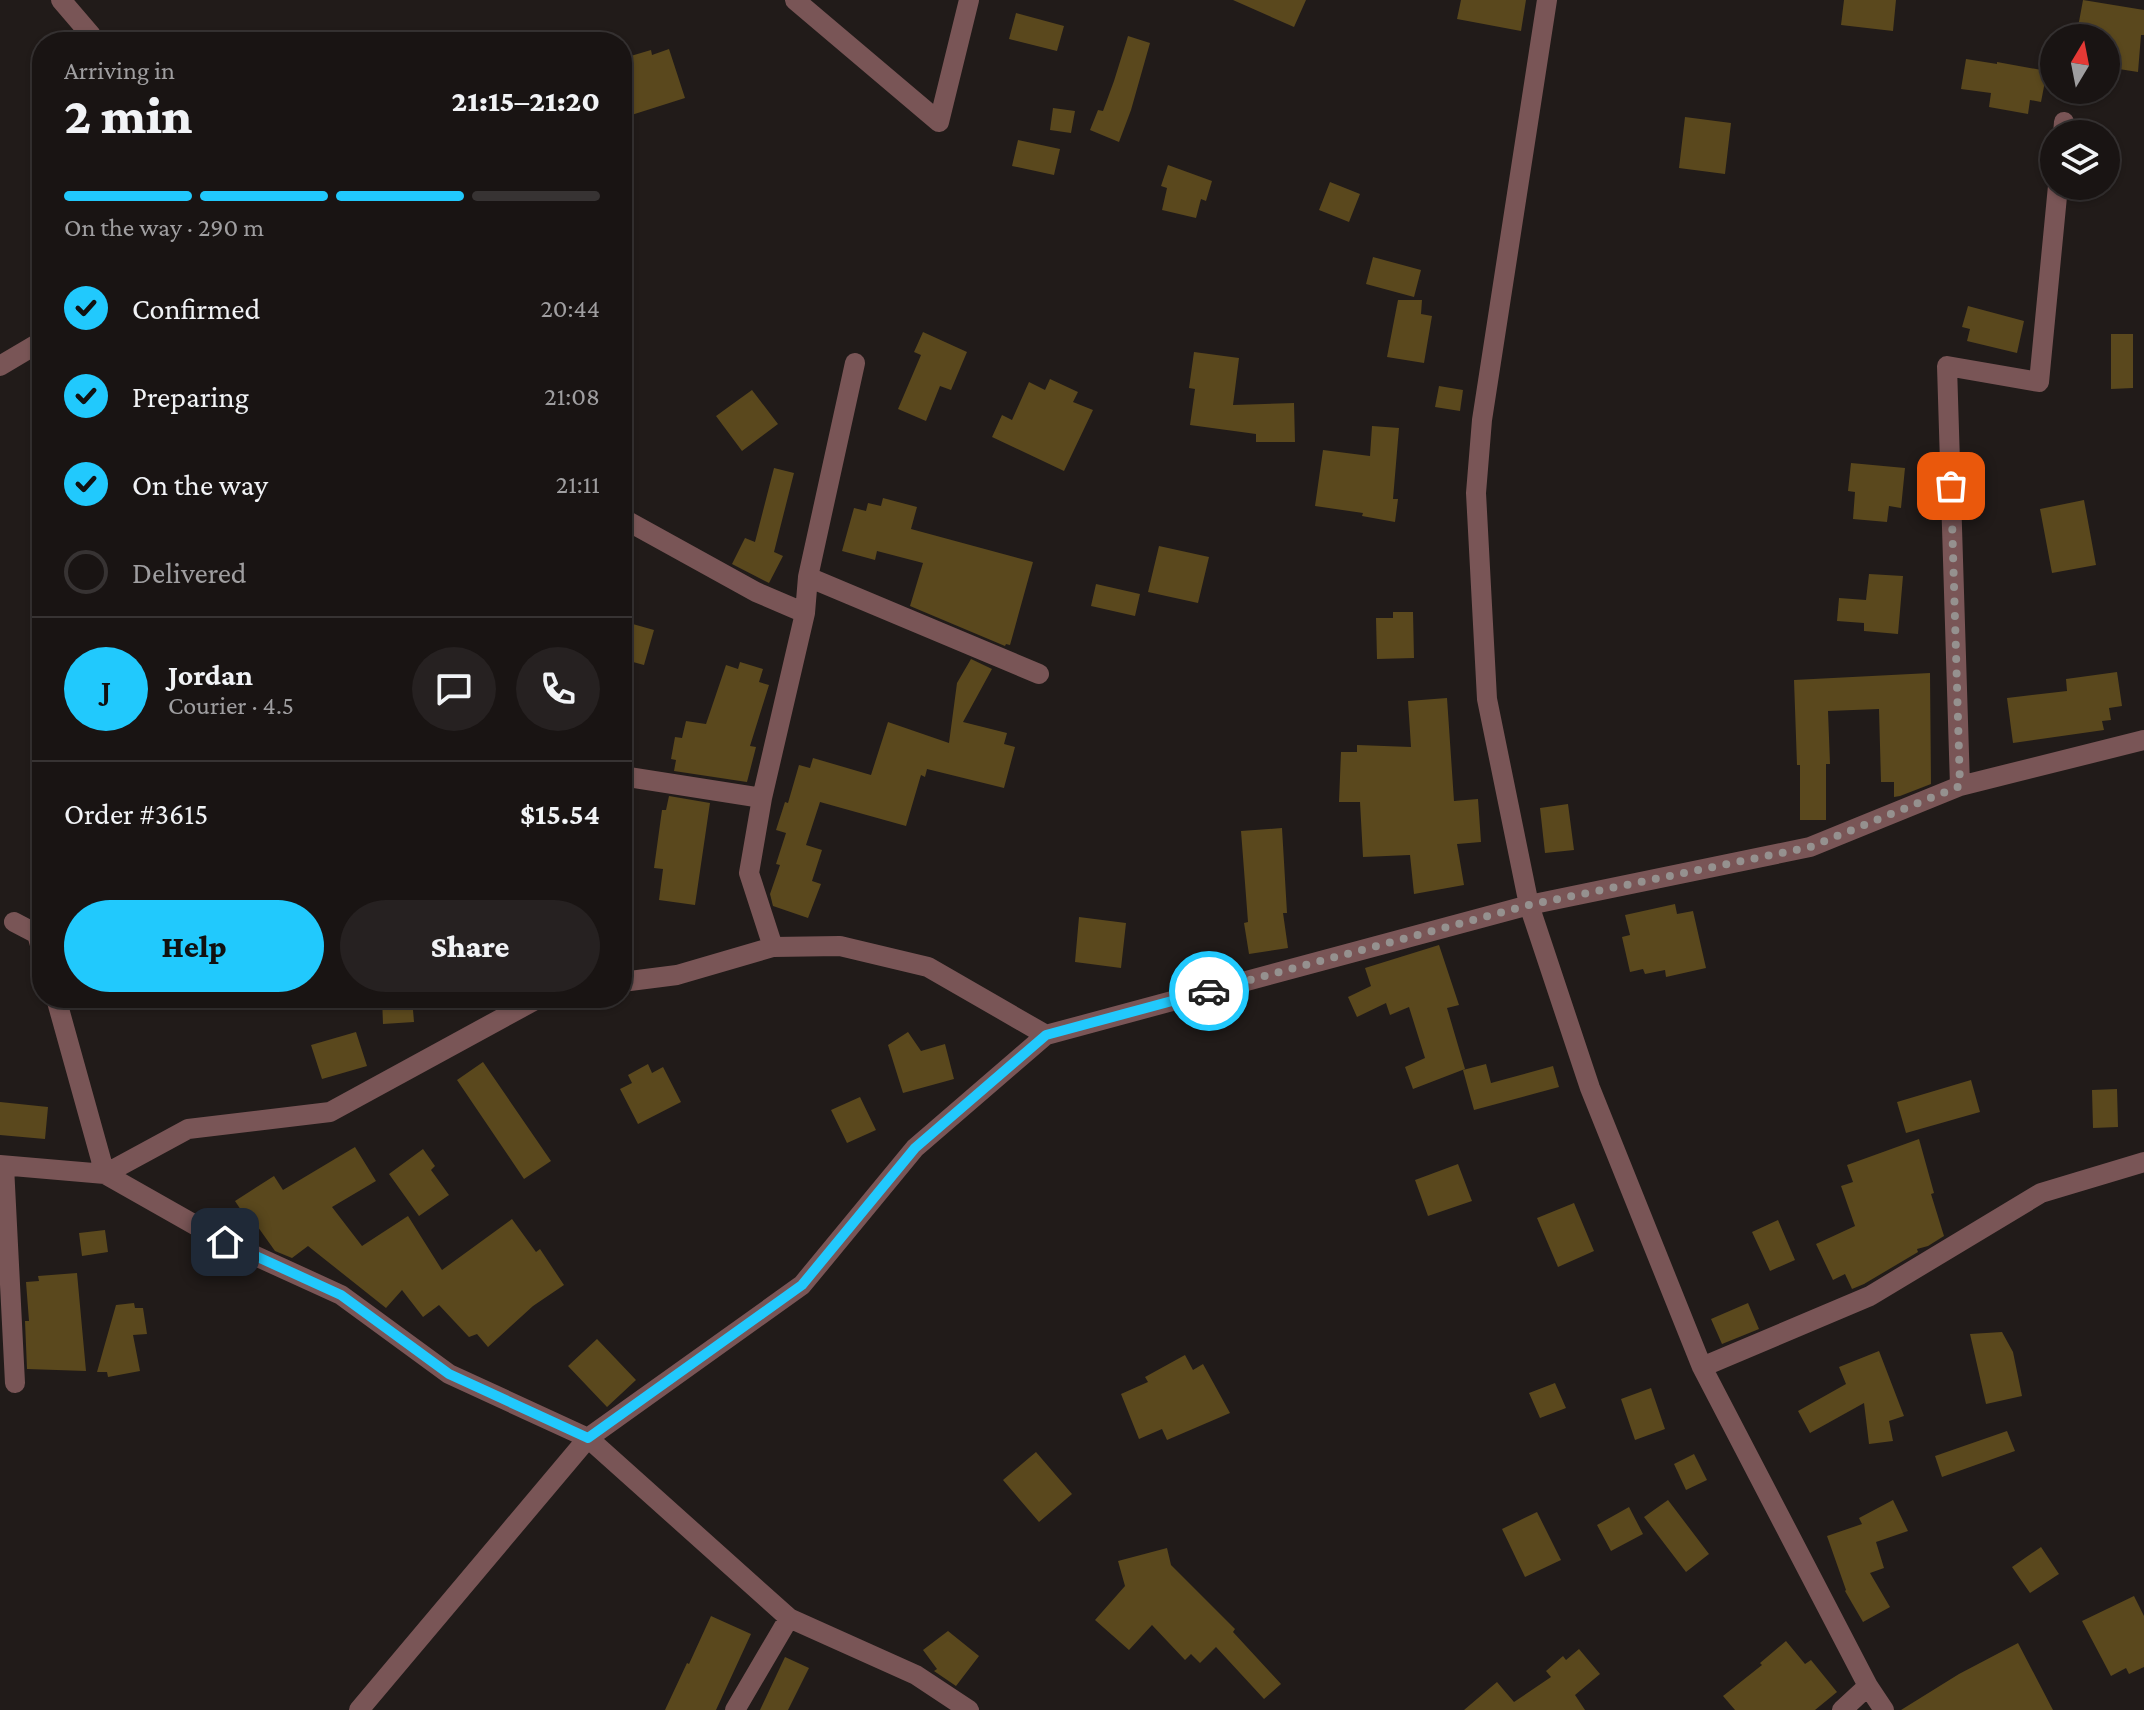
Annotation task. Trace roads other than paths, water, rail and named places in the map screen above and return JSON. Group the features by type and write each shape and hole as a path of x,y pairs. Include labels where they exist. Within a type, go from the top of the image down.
{"street":[{"path":"61,0 88,32"},
{"path":"795,0 939,122 969,0"},
{"path":"1547,0 1482,420 1476,493 1487,699 1529,905 1590,1088 1702,1367 1868,1686 1884,1710"},
{"path":"1960,786 1947,366 2039,382 2057,200"},
{"path":"0,366 32,347"},
{"path":"773,947 749,873 762,798 805,613 808,577 855,363"},
{"path":"632,524 756,592 805,613"},
{"path":"808,577 1039,674"},
{"path":"359,1710 588,1438 802,1285 915,1148 1046,1035 1529,905 1810,847 1960,786 2144,740"},
{"path":"632,778 762,798"},
{"path":"14,922 32,931"},
{"path":"632,981 677,975 773,947 840,946 928,967 1046,1035"},
{"path":"59,1008 105,1174"},
{"path":"105,1174 188,1129 330,1112 521,1008"},
{"path":"1702,1367 1870,1296 2041,1193 2144,1162"},
{"path":"15,1383 2,1166 105,1174 225,1242 341,1295 449,1374 588,1438 789,1618 916,1675 969,1710"},
{"path":"735,1710 789,1618"},
{"path":"1842,1710 1868,1686"}]}
